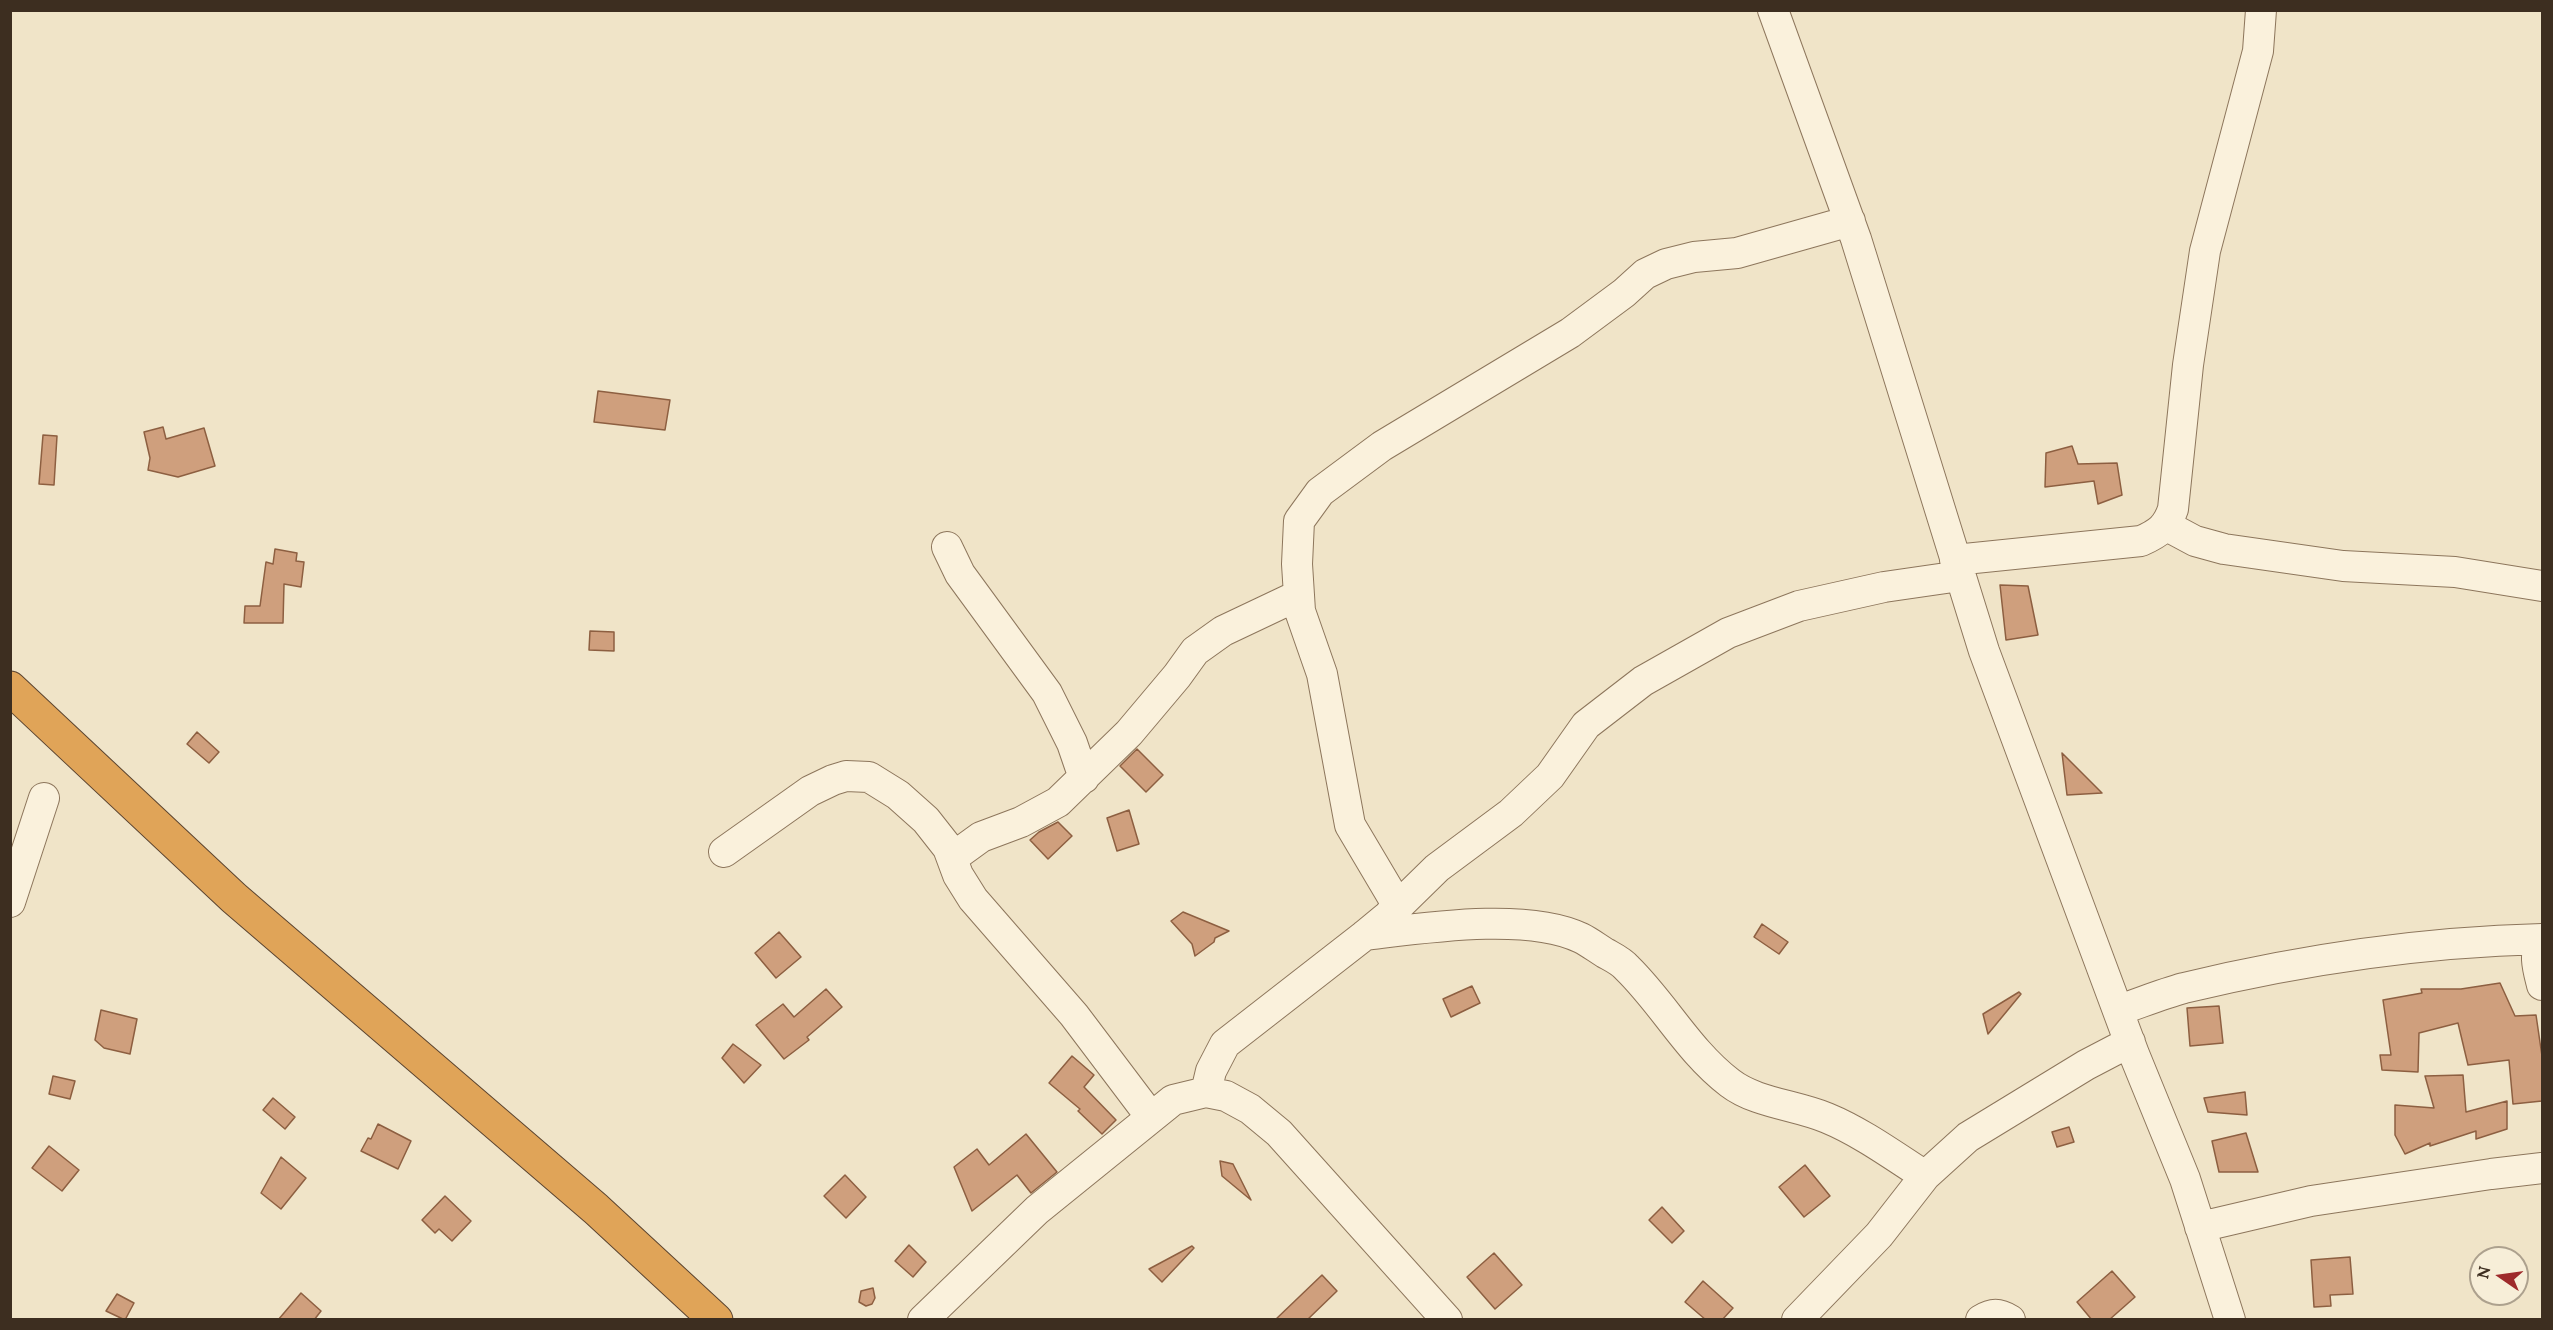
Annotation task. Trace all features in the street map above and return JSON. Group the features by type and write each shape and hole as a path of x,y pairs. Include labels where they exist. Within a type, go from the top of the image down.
{"highway":[{"path":"10,688 234,898 596,1209 716,1320"}],"street":[{"path":"1773,10 1850,221 1984,651 2130,1042 2185,1179 2230,1320"},
{"path":"1206,1092 1211,1071 1225,1044 1365,935 1437,868 1511,813 1550,776 1586,725 1643,681 1728,633 1799,606 1957,568 2141,541 2156,535 2167,526 2173,509 2188,365 2205,251 2258,51 2261,10"},
{"path":"1398,906 1350,825 1322,674 1300,611 1297,564 1299,522 1320,492 1382,446 1570,333 1624,293 1645,274 1666,264 1694,257 1737,253 1850,221"},
{"path":"2167,526 2194,541 2224,549 2343,566 2455,572 2542,586"},
{"path":"947,547 960,574 1047,693 1072,743 1084,778"},
{"path":"952,858 981,837 1021,822 1058,802 1129,733 1195,651 1223,631 1299,595"},
{"path":"724,852 810,791 833,780 858,776 869,777 898,795 926,820 948,848 958,875 973,899 1074,1015 1151,1117"},
{"path":"10,902 44,798"},
{"path":"1365,935 1492,923 1543,928 1580,938 1625,965 1660,1003 1702,1058 1747,1095 1801,1107 1830,1119 1925,1176"},
{"path":"2119,1010 2182,989 2275,969 2488,940 2542,939 2537,947 2536,955 2542,985"},
{"path":"1797,1320 1879,1235 1925,1176 1968,1137 2086,1065 2130,1042"},
{"path":"923,1320 1037,1210 1151,1117 1173,1100 1206,1092 1226,1096 1250,1109 1279,1133 1447,1320"},
{"path":"2200,1227 2311,1201 2542,1168"},
{"path":"1981,1320 1989,1314 2001,1314 2010,1320"}],"building":[{"path":"598,391 670,400 665,430 594,422"},
{"path":"163,427 166,439 204,428 215,466 178,477 148,470 150,458 144,432"},
{"path":"43,435 57,436 54,485 39,484"},
{"path":"2072,446 2078,464 2117,463 2122,495 2098,504 2094,481 2045,487 2046,453"},
{"path":"275,549 297,553 296,561 304,562 301,587 284,584 283,623 244,623 245,606 260,606 266,562 273,564"},
{"path":"2000,585 2028,586 2038,635 2006,640"},
{"path":"590,631 614,632 614,651 589,650"},
{"path":"197,732 219,752 209,763 187,744"},
{"path":"1137,749 1163,775 1146,792 1120,766"},
{"path":"2062,753 2102,793 2067,795"},
{"path":"1129,810 1139,844 1117,851 1107,818"},
{"path":"1058,822 1072,836 1048,859 1030,840 1039,832"},
{"path":"1183,912 1229,931 1215,938 1214,942 1195,956 1192,944 1171,921"},
{"path":"1762,924 1788,942 1779,954 1754,937"},
{"path":"779,932 801,957 776,978 755,953"},
{"path":"2500,983 2515,1016 2536,1015 2542,1056 2542,1101 2513,1104 2509,1060 2468,1065 2458,1023 2419,1033 2418,1072 2382,1070 2380,1055 2391,1055 2383,1000 2422,993 2421,989 2461,989"},
{"path":"1472,986 1480,1003 1451,1017 1443,999"},
{"path":"826,989 842,1007 807,1037 809,1040 784,1059 756,1025 783,1004 794,1017"},
{"path":"2019,992 2021,994 1988,1034 1983,1014"},
{"path":"2219,1006 2223,1043 2190,1046 2187,1008"},
{"path":"101,1010 137,1019 130,1054 104,1048 95,1040"},
{"path":"733,1044 761,1065 744,1083 722,1058"},
{"path":"1072,1056 1094,1075 1084,1087 1116,1120 1102,1134 1078,1111 1080,1109 1049,1083"},
{"path":"2463,1075 2466,1112 2507,1101 2507,1129 2476,1139 2476,1131 2430,1146 2430,1143 2405,1154 2395,1135 2395,1105 2434,1108 2425,1076"},
{"path":"53,1076 75,1081 70,1099 49,1094"},
{"path":"2245,1092 2247,1115 2208,1112 2204,1098"},
{"path":"273,1098 295,1117 285,1129 263,1110"},
{"path":"378,1124 411,1141 398,1169 361,1151 368,1138 371,1139"},
{"path":"2069,1127 2074,1142 2057,1147 2052,1132"},
{"path":"2246,1133 2258,1172 2219,1172 2212,1141"},
{"path":"1026,1134 1057,1172 1031,1193 1017,1175 972,1211 954,1167 977,1149 989,1165"},
{"path":"49,1146 79,1170 62,1191 32,1168"},
{"path":"281,1157 306,1178 281,1209 261,1193"},
{"path":"1220,1161 1233,1164 1251,1200 1222,1176"},
{"path":"1805,1165 1830,1196 1804,1217 1779,1187"},
{"path":"845,1175 866,1197 846,1218 824,1196"},
{"path":"445,1196 471,1221 452,1241 439,1229 435,1233 422,1220"},
{"path":"1662,1207 1684,1231 1672,1243 1649,1220"},
{"path":"909,1245 926,1262 913,1277 895,1261"},
{"path":"1192,1246 1194,1248 1162,1282 1149,1269"},
{"path":"1494,1253 1522,1285 1495,1309 1467,1277"},
{"path":"2350,1257 2353,1294 2330,1295 2331,1306 2314,1307 2311,1260"},
{"path":"2112,1271 2135,1297 2109,1320 2092,1320 2077,1302"},
{"path":"1322,1275 1337,1291 1307,1320 1275,1320"},
{"path":"1703,1281 1733,1308 1722,1320 1706,1320 1685,1302"},
{"path":"873,1288 875,1298 872,1304 866,1306 859,1302 861,1291"},
{"path":"301,1293 321,1311 314,1320 278,1320"},
{"path":"117,1294 134,1303 125,1320 106,1311"}]}
